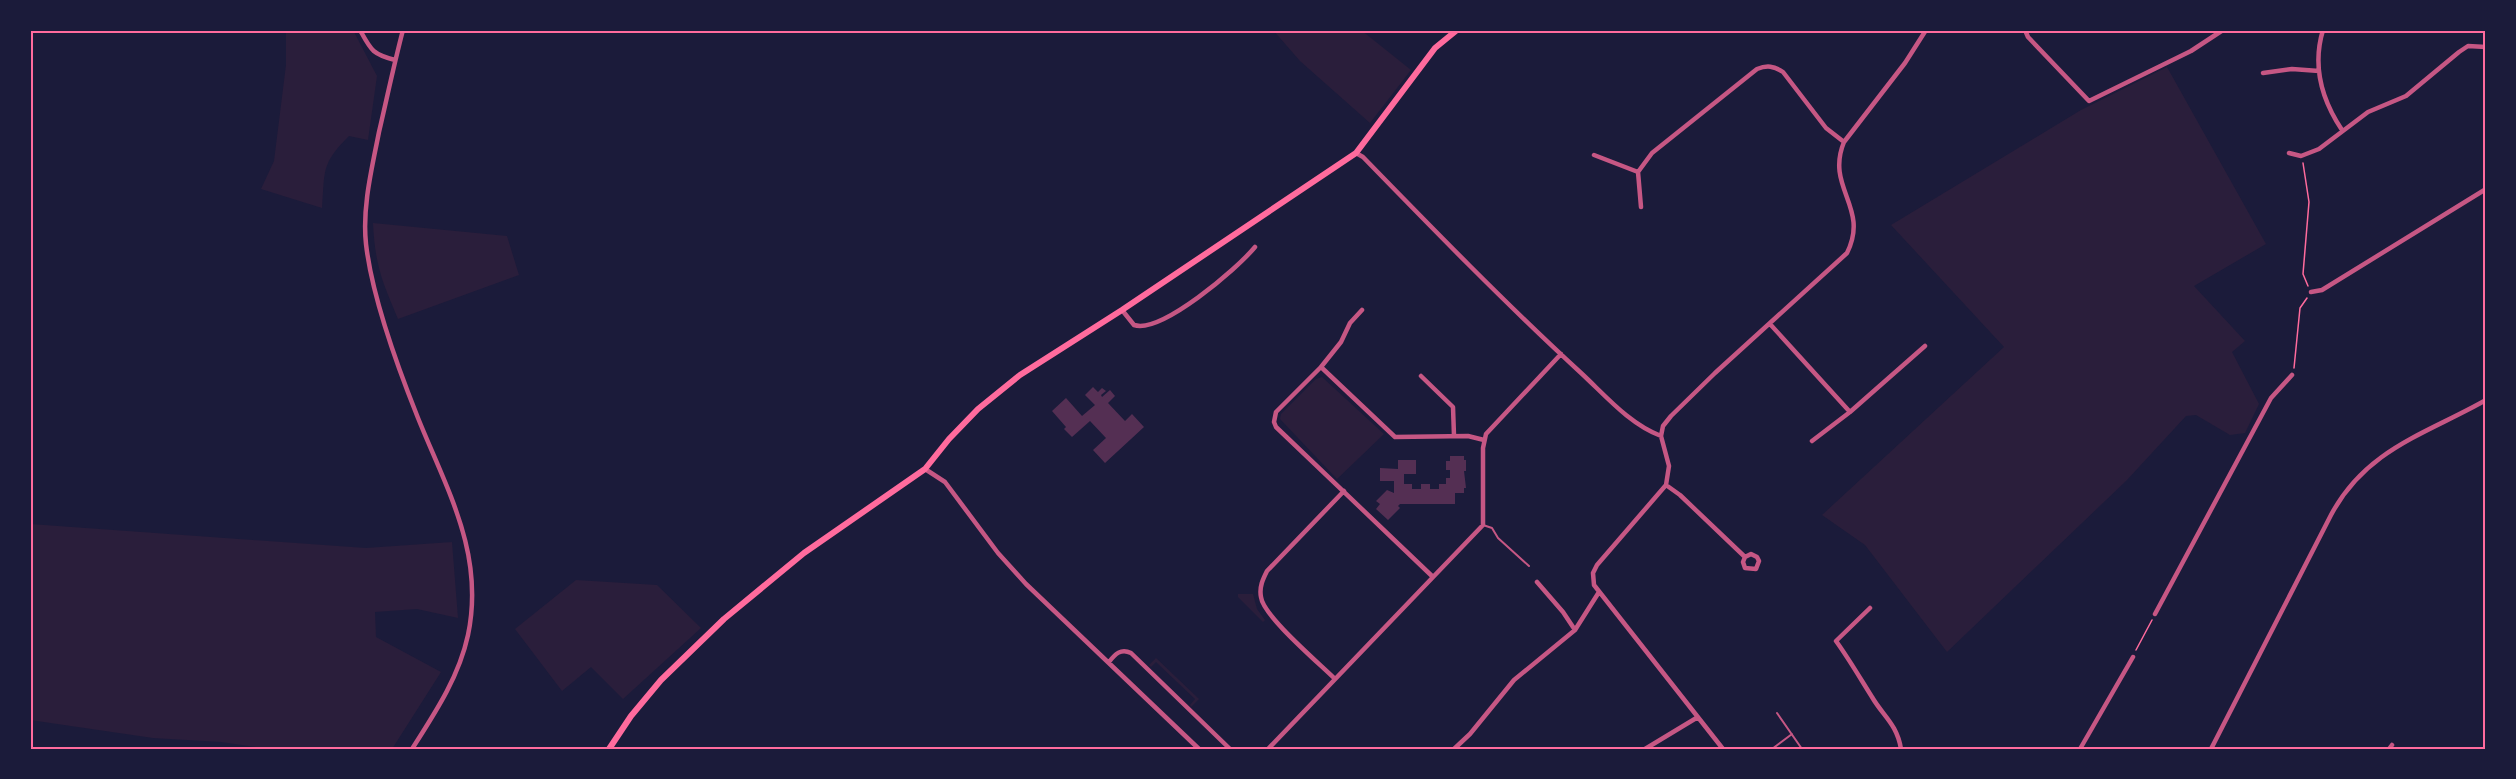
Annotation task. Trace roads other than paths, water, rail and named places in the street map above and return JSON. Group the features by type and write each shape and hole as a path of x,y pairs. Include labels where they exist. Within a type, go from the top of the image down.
{"main road":[{"path":"609,749 631,716 661,680 724,619 804,553 926,469 949,439 978,410 1020,375 1122,310 1356,153 1435,48 1457,30"}],"street":[{"path":"360,30 370,49 376,55 395,60"},
{"path":"403,30 371,170 365,222 366,243 375,291 400,369 466,539 472,590 468,635 456,674 412,749"},
{"path":"1723,749 1599,592 1592,580 1597,565 1666,485 1669,466 1661,436 1663,426 1715,373 1841,260 1852,243 1855,220 1839,175 1839,153 1844,142 1895,76 1926,30"},
{"path":"2025,30 2028,37 2089,101 2191,51 2223,30"},
{"path":"2323,30 2318,46 2319,71 2328,108 2342,130"},
{"path":"2289,153 2301,156 2319,149 2368,112 2406,96 2468,46 2486,47"},
{"path":"1641,207 1638,172 1652,153 1757,69 1770,67 1783,72 1826,128 1844,142"},
{"path":"2263,73 2292,69 2319,71"},
{"path":"1356,153 1363,157 1499,297 1643,429 1661,436"},
{"path":"1594,155 1638,172"},
{"path":"2311,292 2322,290 2486,189"},
{"path":"1122,310 1134,325 1146,326 1194,302 1220,282 1255,248"},
{"path":"1362,310 1350,323 1341,342 1321,367 1276,412 1274,422 1433,577"},
{"path":"1770,324 1850,412"},
{"path":"1812,441 1850,412 1925,346"},
{"path":"1268,749 1483,525 1484,440 1489,429 1561,354"},
{"path":"1321,367 1395,437 1468,436 1484,440"},
{"path":"2155,614 2271,398 2292,375"},
{"path":"1421,376 1453,406 1454,436"},
{"path":"2211,749 2335,507 2349,485 2379,458 2397,446 2486,400"},
{"path":"926,469 945,482 998,554 1026,584 1199,749"},
{"path":"1666,485 1680,495 1745,557"},
{"path":"1335,679 1268,614 1261,598 1261,588 1267,571 1344,491"},
{"path":"1537,582 1575,630"},
{"path":"1454,749 1470,734 1514,680 1575,630 1599,592"},
{"path":"1870,608 1836,641 1861,676 1873,699 1891,721 1899,738 1901,749"},
{"path":"1108,662 1118,652 1131,653 1230,749"},
{"path":"2080,749 2133,657"},
{"path":"1645,749 1698,717"}],"lane":[{"path":"1483,525 1492,528 1498,538 1529,566"},
{"path":"1777,713 1802,749"},
{"path":"1772,749 1792,734"}]}
